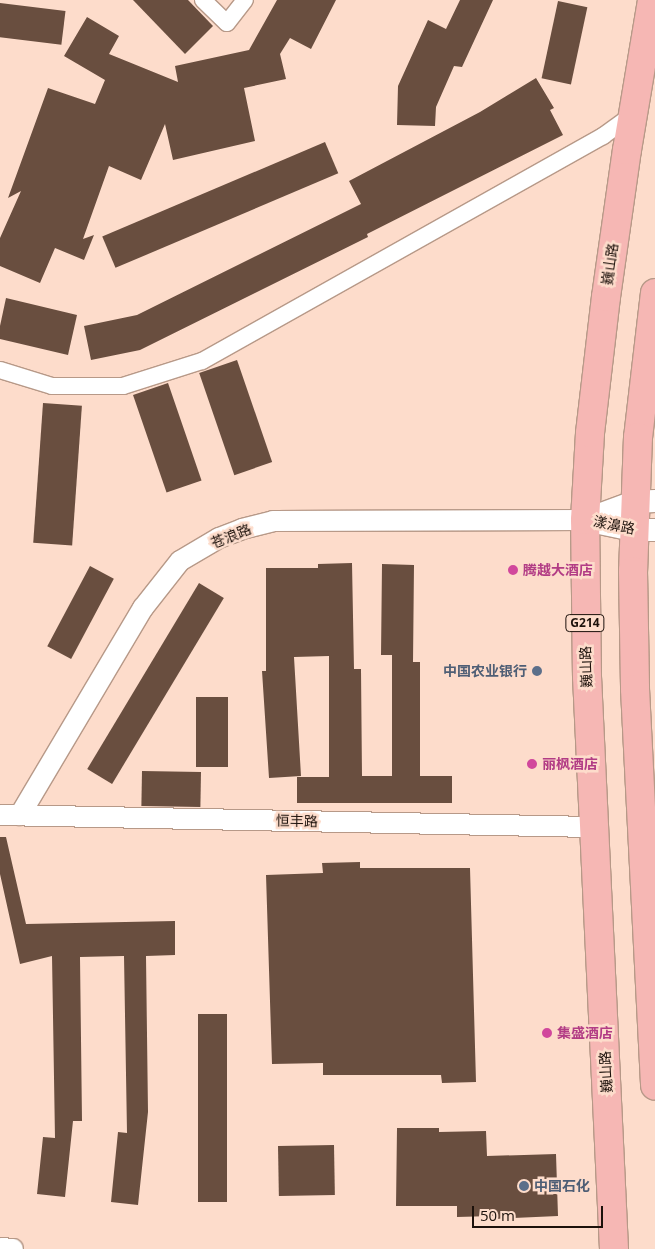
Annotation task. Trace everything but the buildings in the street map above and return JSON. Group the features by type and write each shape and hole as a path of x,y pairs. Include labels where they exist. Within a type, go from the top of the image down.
{"highway":[{"name":"巍山路","path":"614,1249 585,641 585,520 590,433 597,364 632,115 652,0"},
{"path":"655,293 641,404 645,502 634,654 649,827 655,1084"}],"main road":[{"name":"漾濞路","path":"585,520 645,502"},
{"name":"漾濞路","path":"585,520 644,530"}],"street":[{"path":"203,0 227,23 246,0"},
{"path":"0,370 52,386 123,386 202,361 594,141 632,115"},
{"name":"苍浪路","path":"10,815 143,608 180,561 219,538 242,528 273,521 585,520"},
{"name":"恒丰路","path":"10,815 594,827"},
{"path":"0,1248 13,1249"}],"place":[{"name":"腾越大酒店","path":"513,570"},
{"name":"中国农业银行","path":"537,671"},
{"name":"丽枫酒店","path":"532,764"},
{"name":"集盛酒店","path":"547,1033"},
{"name":"中国石化","path":"524,1186"}]}
